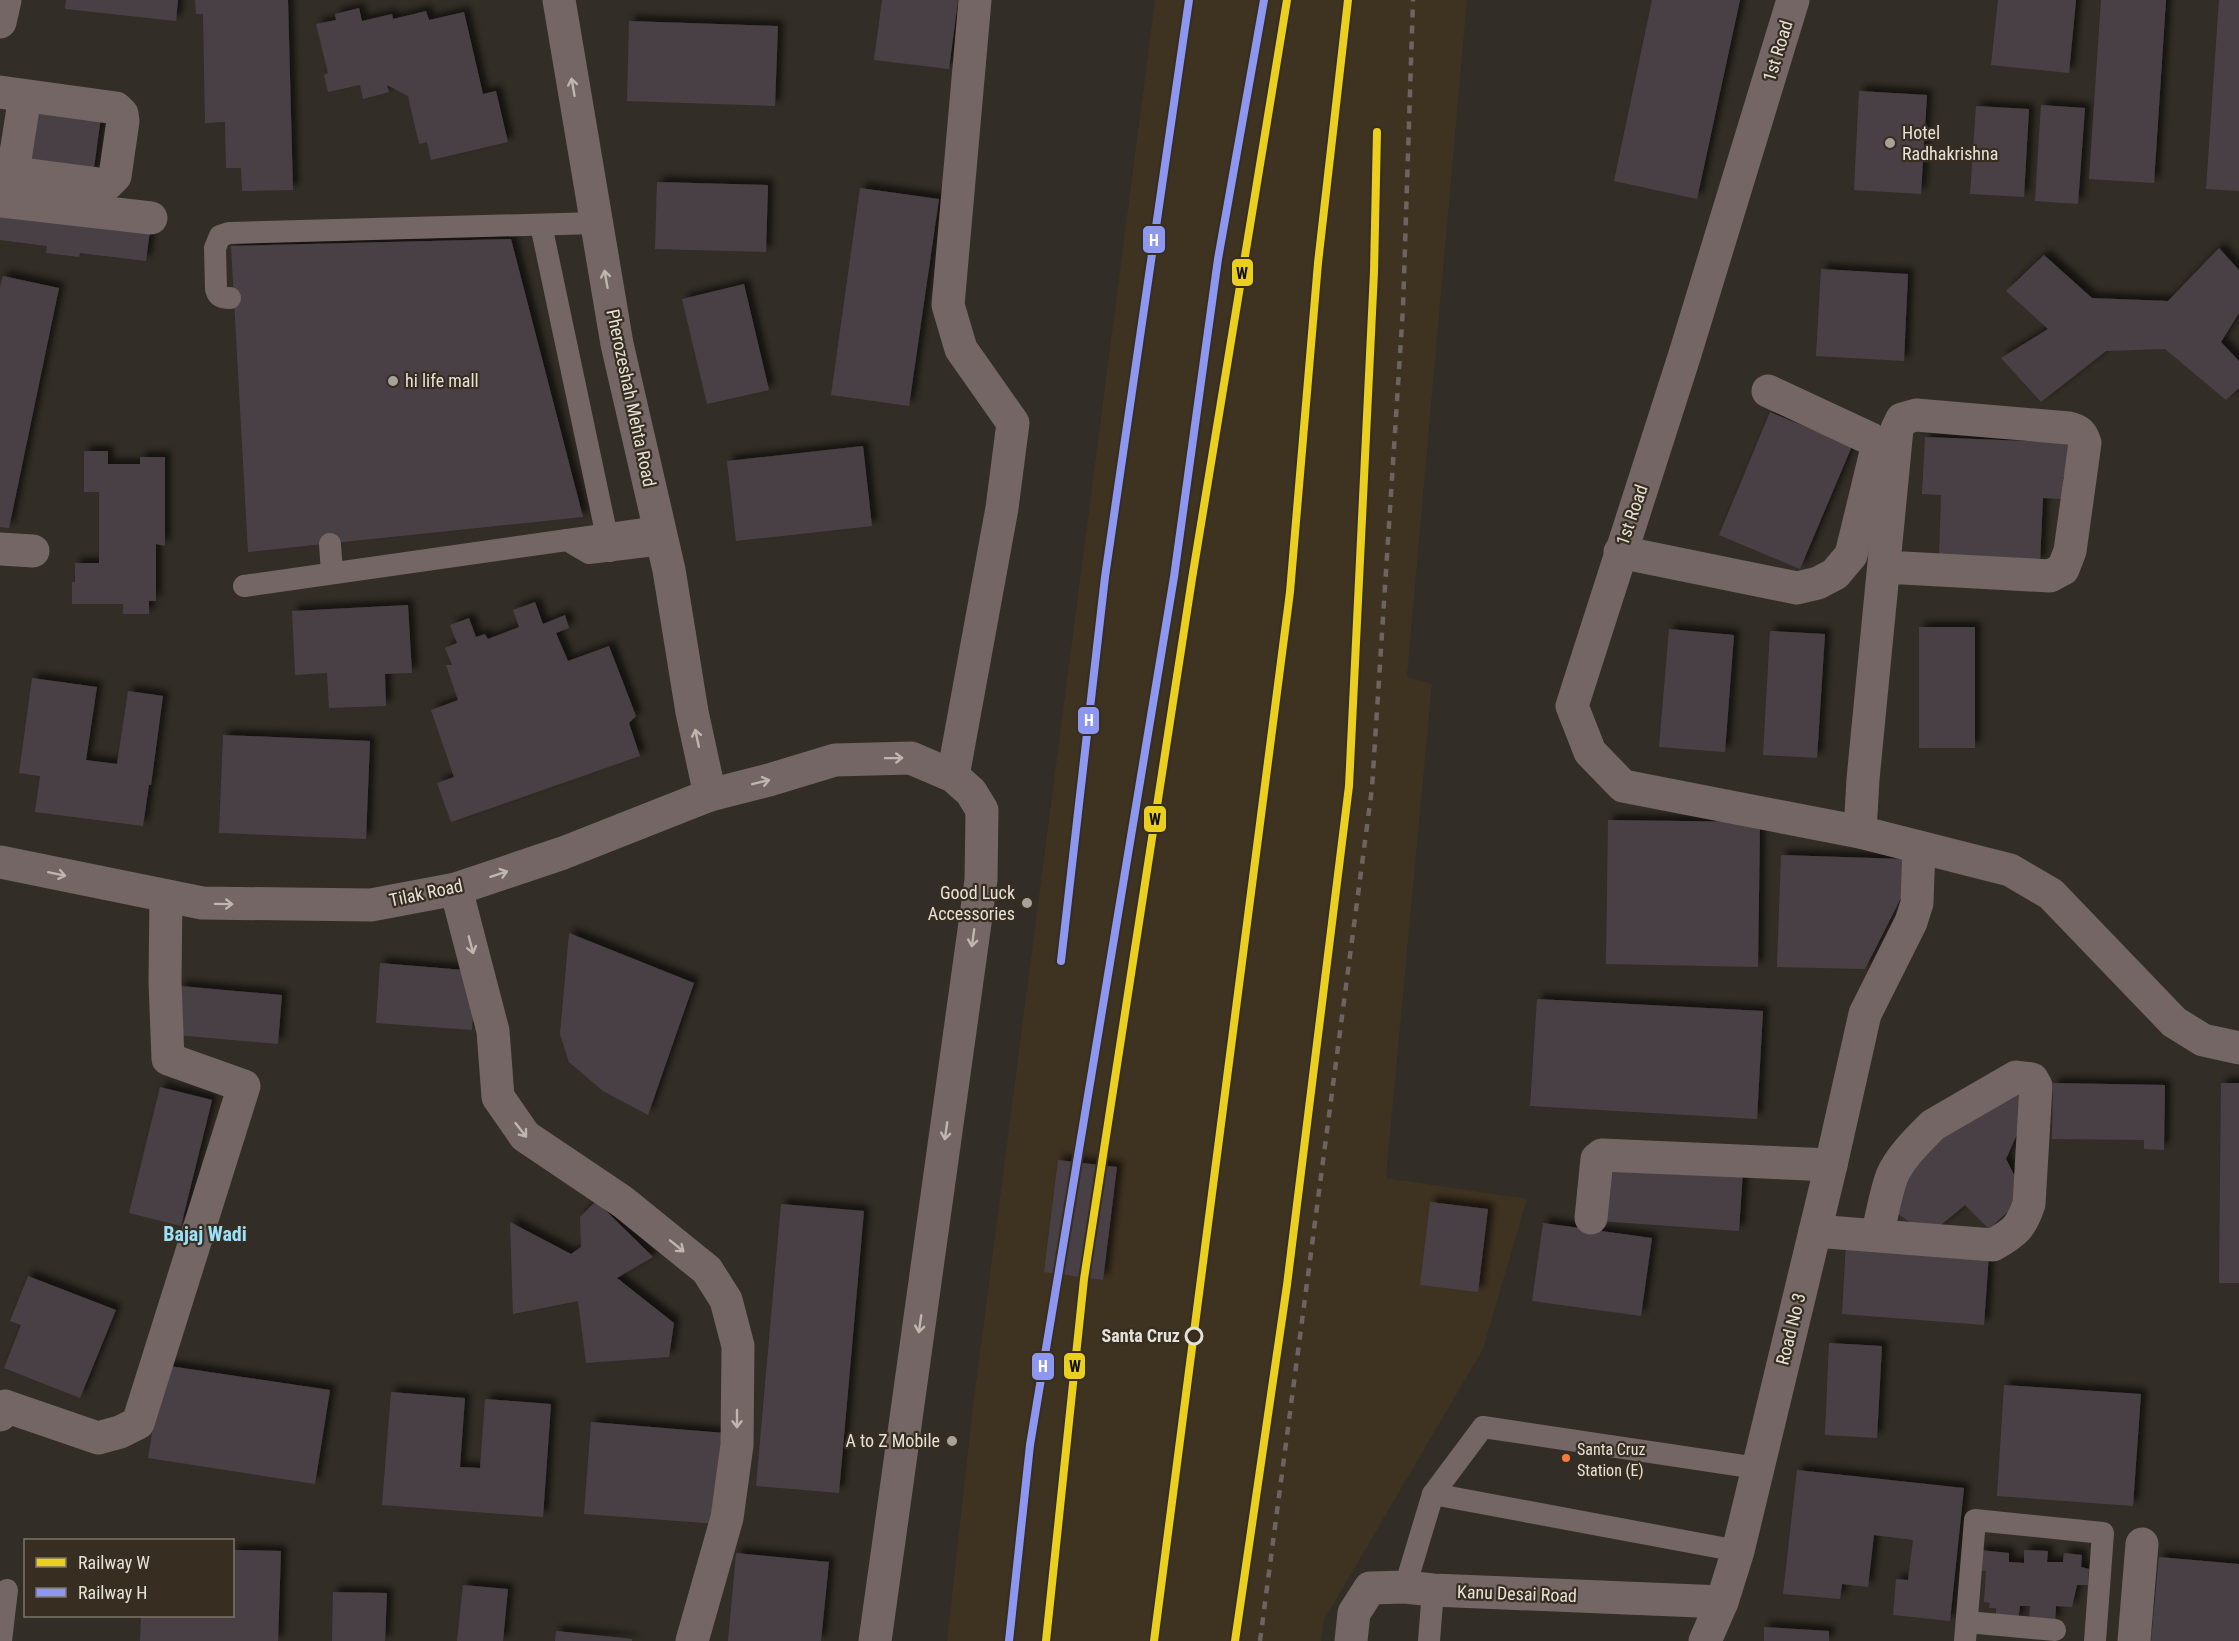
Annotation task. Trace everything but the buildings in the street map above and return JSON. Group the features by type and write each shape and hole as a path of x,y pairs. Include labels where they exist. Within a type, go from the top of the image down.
{"street":[{"path":"0,22 5,0"},
{"name":"Pherozeshah Mehta Road","path":"559,0 617,344 661,535 692,712 710,795"},
{"path":"875,1641 981,880 982,810 971,792 953,776 1002,508 1013,423 961,349 948,305 975,0"},
{"name":"1st Road","path":"1793,0 1685,354 1572,706 1590,752 1623,786 1860,832 2010,870 2051,894 2174,1022 2203,1040 2239,1048"},
{"path":"13,94 116,108 122,114 115,176 107,184 4,181 13,94"},
{"path":"4,181 151,218"},
{"path":"1620,552 1797,588 1818,583 1835,574 1851,555 1876,445 1871,440 1768,391"},
{"path":"1860,832 1863,779 1897,429 1902,419 1916,415 2069,428 2077,430 2083,436 2085,443 2070,551 2063,568 2050,576 1885,567"},
{"path":"0,549 33,551"},
{"name":"Tilak Road","path":"0,862 202,903 370,905 456,889 563,853 710,795 835,760 911,758 953,776"},
{"name":"Road No 3","path":"1705,1641 1722,1602 1738,1551 1865,1014 1911,922 1917,903 1919,847"},
{"path":"456,889 493,1031 498,1097 525,1136 623,1203 707,1270 726,1300 738,1346 737,1445 727,1518 692,1641"},
{"path":"0,1415 5,1406 98,1438 120,1432 138,1423 244,1086 168,1059 165,982 166,896"},
{"path":"1815,1231 1877,1236 1993,1245 2013,1233 2023,1222 2029,1204 2036,1086 2032,1079 2016,1077 1933,1125 1923,1135 1899,1164 1893,1176 1877,1236"},
{"path":"1591,1218 1597,1159 1602,1155 1831,1165"},
{"path":"2134,1641 2142,1544"},
{"name":"Kanu Desai Road","path":"1351,1641 1354,1613 1370,1588 1419,1588 1722,1602"}],"lane":[{"path":"230,298 222,298 216,289 215,248 220,236 229,233 596,223"},
{"path":"541,225 608,543"},
{"path":"244,586 567,540 608,543 661,535"},
{"path":"330,544 332,573"},
{"path":"1429,1641 1419,1588 1433,1494 1483,1427 1757,1468"},
{"path":"1433,1494 1738,1551"},
{"path":"2055,1630 1966,1632 1975,1520 2103,1533 2095,1641"},
{"path":"1,1641 7,1590"}],"shaded area":[{"path":"1155,0 1467,0 1407,677 1432,684 1386,1178 1527,1199 1483,1349 1324,1620 1321,1641 947,1641 973,1406"}],"railway":[{"path":"1260,1641 1372,788 1403,308 1413,0"}],"rail line":[{"name":"H","path":"1061,961 1105,577 1189,0"},
{"name":"H","path":"1009,1641 1030,1445 1174,577 1218,259 1264,0"},
{"name":"W","path":"1046,1641 1084,1279 1192,579 1287,0"},
{"name":"W","path":"1154,1641 1290,592 1318,263 1348,0"},
{"name":"W","path":"1235,1641 1287,1285 1349,786 1374,272 1377,132"}],"place":[{"name":"Hotel Radhakrishna","path":"1890,143"},
{"name":"hi life mall","path":"393,381"},
{"name":"Good Luck Accessories","path":"1027,903"},
{"name":"Santa Cruz","path":"1194,1336"},
{"name":"A to Z Mobile","path":"952,1441"},
{"name":"Santa Cruz Station (E)","path":"1566,1458"}],"district":[{"name":"Bajaj Wadi","path":"205,1234"}]}
